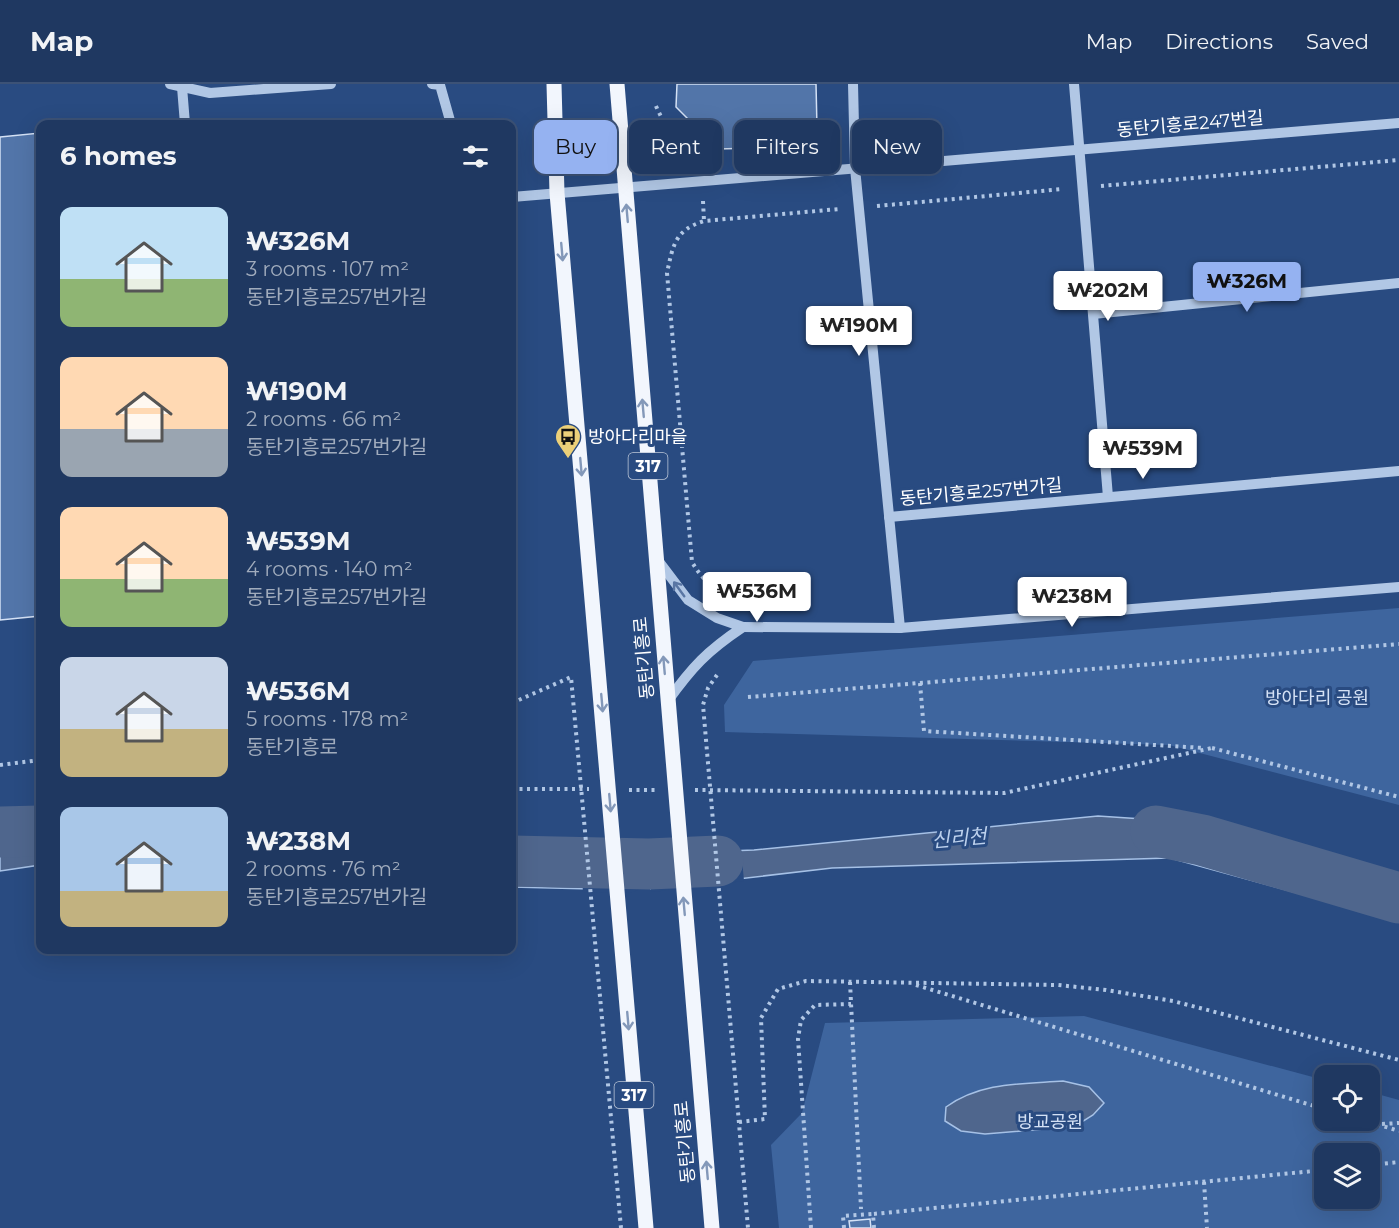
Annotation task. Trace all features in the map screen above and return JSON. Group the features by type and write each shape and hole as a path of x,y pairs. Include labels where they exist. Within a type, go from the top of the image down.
{"main road":[{"name":"317","path":"554,84 557,194 646,1228"},
{"name":"동탄기흥로","path":"617,84 712,1228"}],"street":[{"path":"170,84 210,93 331,84"},
{"path":"432,84 440,85 451,120"},
{"name":"동탄기흥로257번가길","path":"853,84 854,120"},
{"path":"1074,84 1108,497"},
{"path":"182,87 185,120"},
{"name":"동탄기흥로247번길","path":"942,161 1399,123"},
{"name":"동탄기흥로247번길","path":"516,197 852,168"},
{"name":"동탄기흥로257번가길","path":"856,174 900,628"},
{"path":"1093,314 1399,283"},
{"name":"동탄기흥로257번가길","path":"889,517 1399,471"},
{"path":"655,556 688,600 717,618 743,627 900,628 1399,587"},
{"path":"667,702 692,668 712,647 743,627"}],"path":[{"path":"656,106 662,120"},
{"path":"741,598 723,594 709,586 692,562 668,273 676,240 687,227 704,221 1399,160"},
{"path":"748,697 1399,644"},
{"path":"723,668 708,688 703,705 748,1228"},
{"path":"516,701 572,677 621,1228"},
{"path":"920,683 924,731 1212,748 1399,797"},
{"path":"688,790 1004,793 1212,748"},
{"path":"0,765 36,760"},
{"path":"516,789 594,789"},
{"path":"617,790 664,790"},
{"path":"739,1122 765,1119 761,1018 778,989 806,981 1058,985 1106,990 1173,1001 1399,1060"},
{"path":"850,982 861,1209"},
{"path":"909,983 1314,1106"},
{"path":"811,1228 798,1039 801,1020 815,1005 851,1004"},
{"path":"1380,1125 1399,1123"},
{"path":"1380,1126 1399,1131"},
{"path":"1380,1164 1399,1162"},
{"path":"844,1228 843,1216 1314,1171"},
{"path":"1204,1182 1207,1228"},
{"path":"873,1214 874,1228"}],"green space":[{"name":"방아다리 공원","path":"1399,608 1399,805 1169,745 725,732 724,705 753,661"},
{"name":"방교공원","path":"1084,1016 1314,1077 1314,1131 1380,1131 1380,1095 1399,1100 1399,1228 779,1228 771,1145 802,1113 825,1023"}],"water":[{"path":"1098,816 1188,822 1211,842 1306,870 1331,866 1399,885 1399,921 1170,858 832,868 651,889 650,880 632,890 516,887 516,850 632,856 638,875 649,879 646,854 754,850"},
{"path":"36,831 36,866 0,871 0,832"},
{"path":"1063,1081 1089,1087 1104,1103 1093,1115 1077,1125 1056,1128 985,1134 961,1131 945,1121 946,1107 973,1093 1017,1084"}],"pier":[{"path":"741,848 744,881 652,892 648,884 632,893 583,892 580,852 633,854 641,876 646,876 643,854 645,851"}],"building":[{"path":"677,84 816,84 817,120 734,120 734,149 722,149 722,120 689,120 676,107"},
{"path":"36,133 36,616 0,620 0,137"},
{"path":"870,1219 871,1228 850,1228 849,1221"}],"waterway":[{"name":"신리천","path":"0,832 36,831"},
{"name":"신리천","path":"1156,831 1202,840 1399,898"},
{"name":"신리천","path":"516,861 649,864 718,861"}],"place":[{"name":"방아다리마을","path":"568,460"}]}
